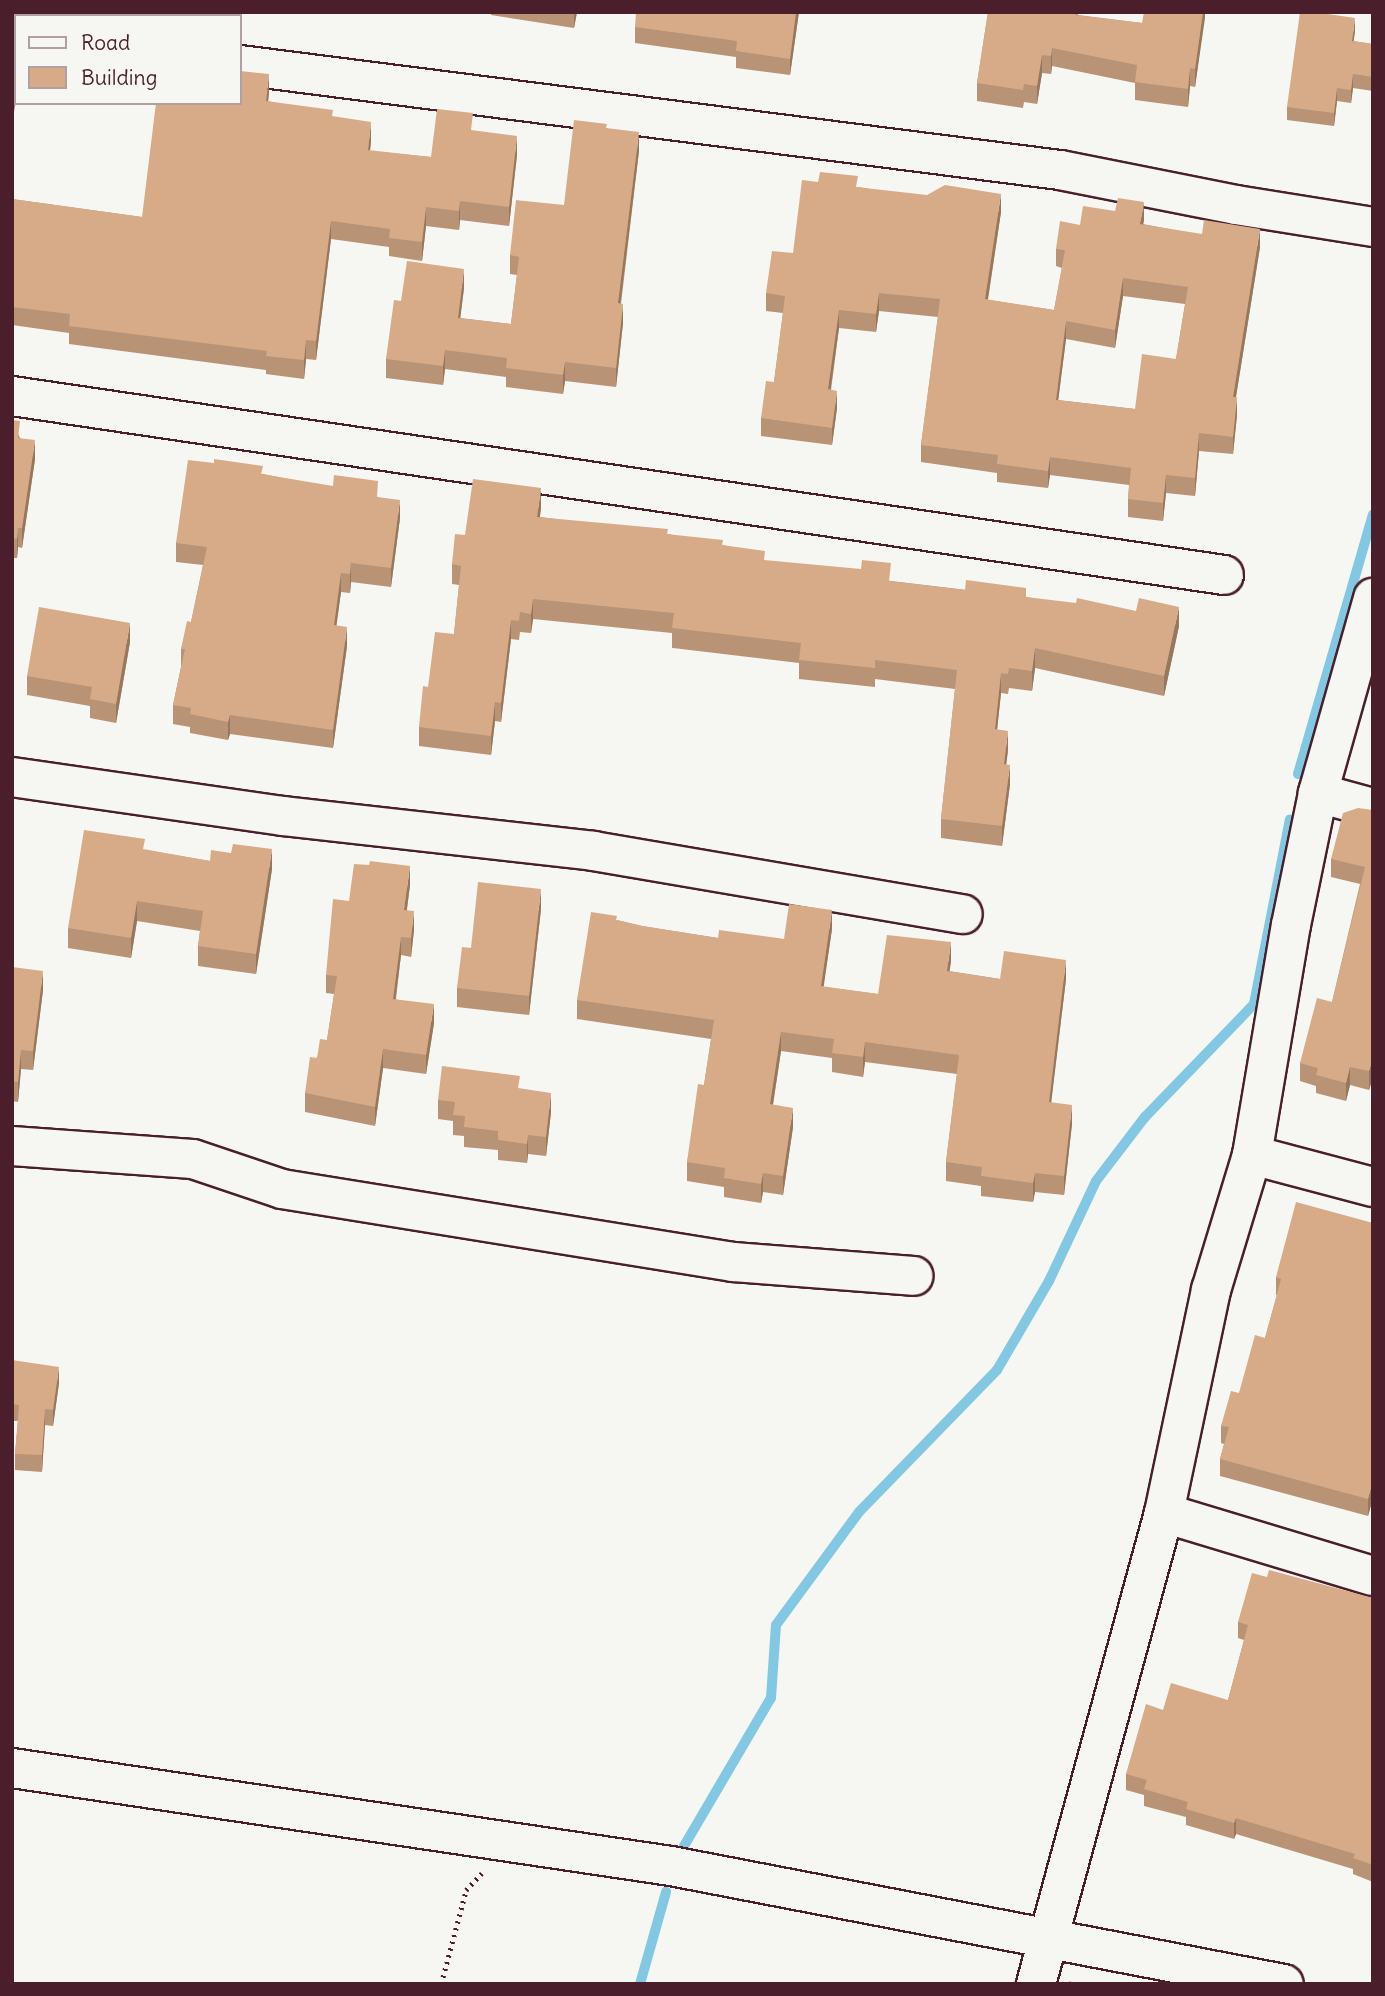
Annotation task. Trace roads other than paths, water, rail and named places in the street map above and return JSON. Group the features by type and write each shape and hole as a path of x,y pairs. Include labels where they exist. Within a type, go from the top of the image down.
{"street":[{"path":"242,65 1060,170 1236,205 1373,227"},
{"path":"12,396 1224,575"},
{"path":"1036,1984 1164,1513 1211,1290 1252,1155 1291,925 1318,793 1373,598"},
{"path":"12,777 283,816 593,851 963,914"},
{"path":"1318,793 1373,808"},
{"path":"12,1146 193,1159 282,1189 733,1262 913,1276"},
{"path":"1252,1155 1373,1187"},
{"path":"1164,1513 1373,1576"},
{"path":"12,1768 671,1866 1046,1941 1284,1984"}],"waterway":[{"path":"1298,774 1373,515"},
{"path":"684,1846 771,1698 776,1625 859,1512 997,1370 1049,1281 1096,1181 1145,1117 1254,1004 1290,819"},
{"path":"640,1984 666,1892"}]}
